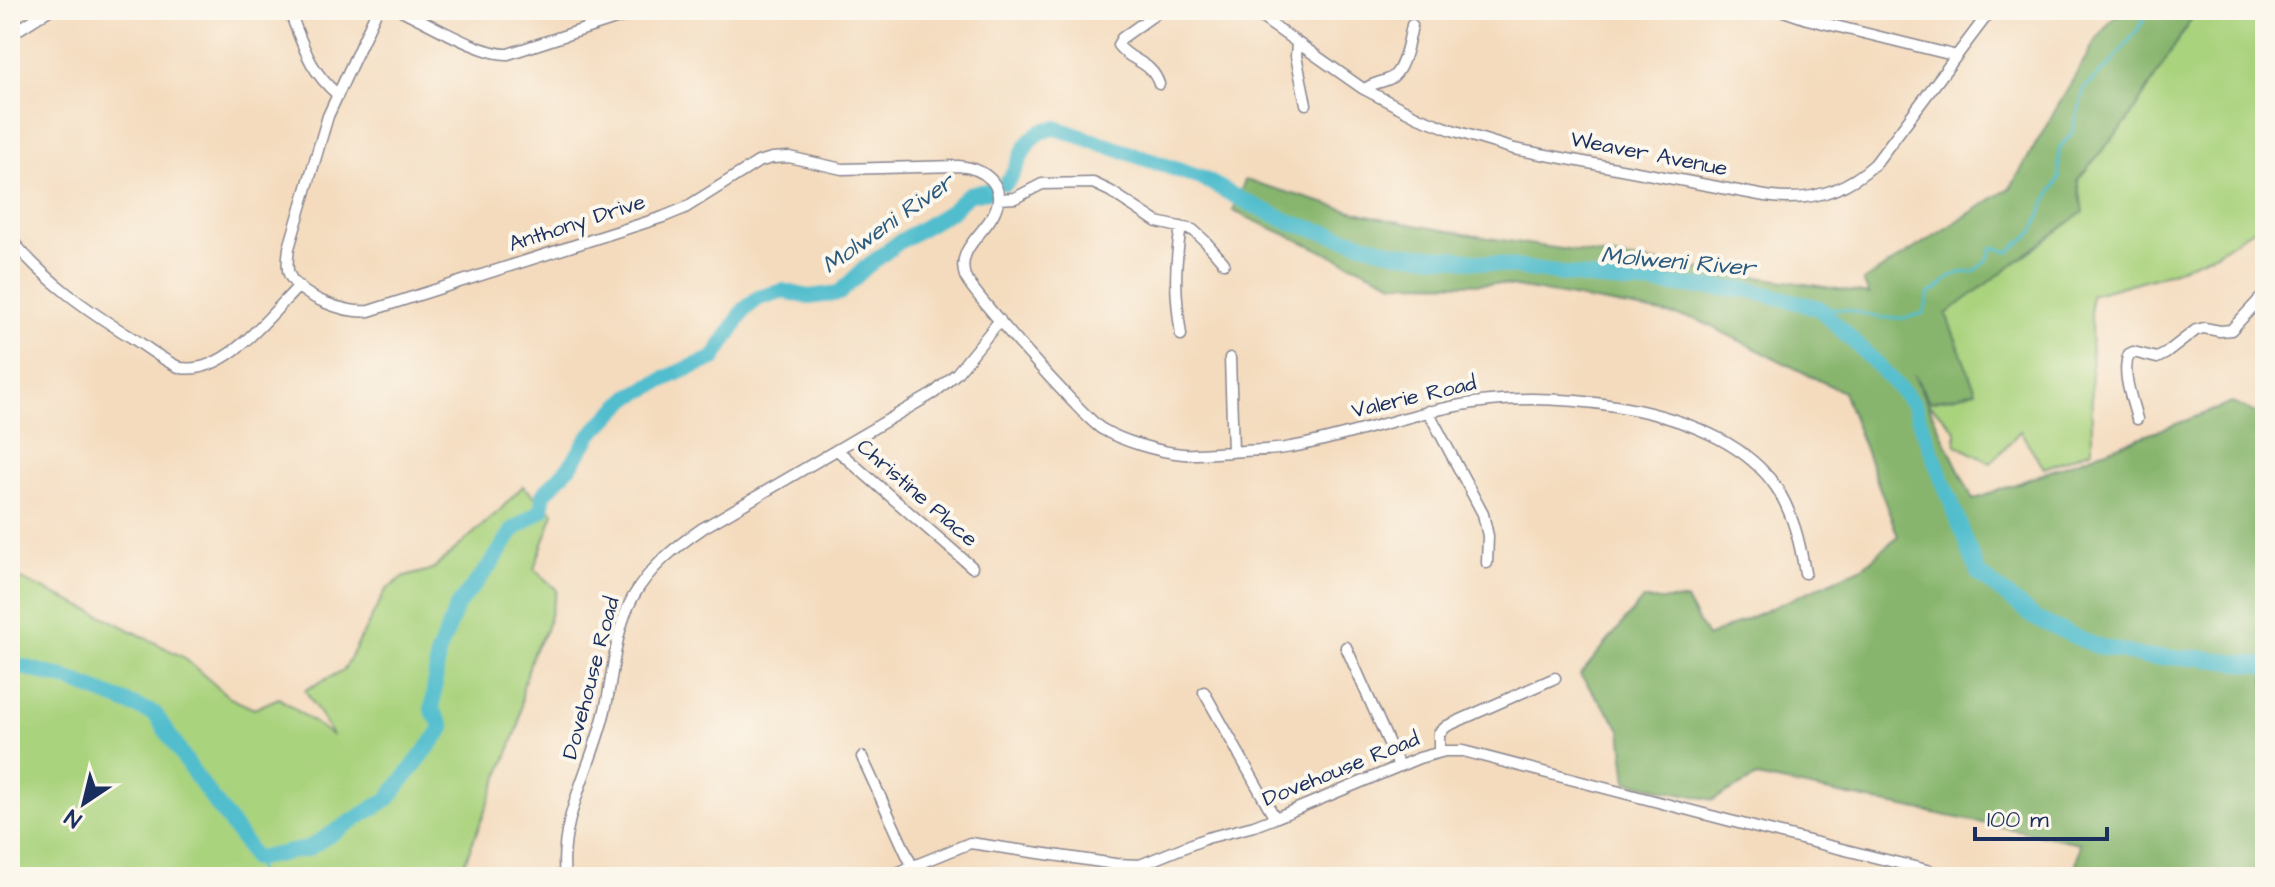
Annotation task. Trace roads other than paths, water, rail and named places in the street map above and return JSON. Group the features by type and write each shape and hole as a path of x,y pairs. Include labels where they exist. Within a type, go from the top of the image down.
{"street":[{"path":"10,35 49,10"},
{"path":"289,10 313,69 320,80 337,94"},
{"path":"10,238 32,265 64,291 175,365 188,369 213,362 242,345 299,286 288,268 289,248 324,127 377,10"},
{"path":"401,10 485,50 508,54 643,10"},
{"path":"1159,84 1150,68 1121,50 1118,43 1161,10"},
{"name":"Weaver Avenue","path":"1251,10 1365,89 1431,122 1514,149 1765,196 1797,198 1832,191 1858,178 1875,164 1991,10"},
{"path":"1781,10 1957,56"},
{"path":"1365,89 1372,83 1395,75 1412,25"},
{"path":"1297,44 1296,56 1306,104"},
{"name":"Anthony Drive","path":"299,286 341,309 369,311 663,217 685,208 758,162 772,158 789,157 842,169 975,168 983,171 992,181 998,199"},
{"path":"1000,320 970,287 964,267 967,250 993,215 998,199 1015,198 1042,184 1093,183 1157,222 1197,233 1224,263"},
{"path":"1181,227 1175,288 1181,335"},
{"path":"2137,419 2127,375 2129,354 2133,352 2157,358 2196,330 2231,330 2265,296"},
{"name":"Dovehouse Road","path":"565,877 563,851 569,823 602,723 625,615 640,586 660,561 703,528 946,384 1000,320"},
{"name":"Valerie Road","path":"1000,320 1101,429 1168,452 1191,454 1292,447 1428,411 1502,399 1572,400 1642,412 1693,427 1716,436 1752,461 1776,488 1792,518 1805,573"},
{"path":"1230,358 1233,451"},
{"path":"1428,411 1483,514 1488,536 1487,563"},
{"name":"Christine Place","path":"837,450 972,567"},
{"path":"1346,647 1399,766"},
{"path":"1439,752 1439,733 1447,726 1555,678"},
{"path":"1204,692 1275,818"},
{"name":"Dovehouse Road","path":"887,877 970,843 1140,865 1214,835 1275,818 1399,766 1439,752 1463,751 1955,877"},
{"path":"862,757 912,866"}],"waterway":[{"path":"1819,308 1848,310 1881,318 1906,318 1924,313 1929,293 1956,274 1974,272 1987,260 1993,247 2009,252 2034,231 2059,179 2059,149 2072,133 2085,87 2109,66 2150,10"},
{"name":"Molweni River","path":"1006,183 1030,141 1036,135 1056,128 1204,179 1292,223 1398,253 1612,281 1751,290 1819,308 1914,405 1978,573 2036,619 2094,645 2145,657 2201,658 2265,666"},
{"name":"Molweni River","path":"10,666 68,679 155,714 254,859 307,849 388,799 443,728 432,710 438,654 457,606 492,563 513,530 542,510 543,495 571,465 591,434 629,397 714,358 744,310 758,298 783,291 809,297 839,293 899,242 951,211 969,194 988,191"},
{"path":"254,859 261,877"}]}
